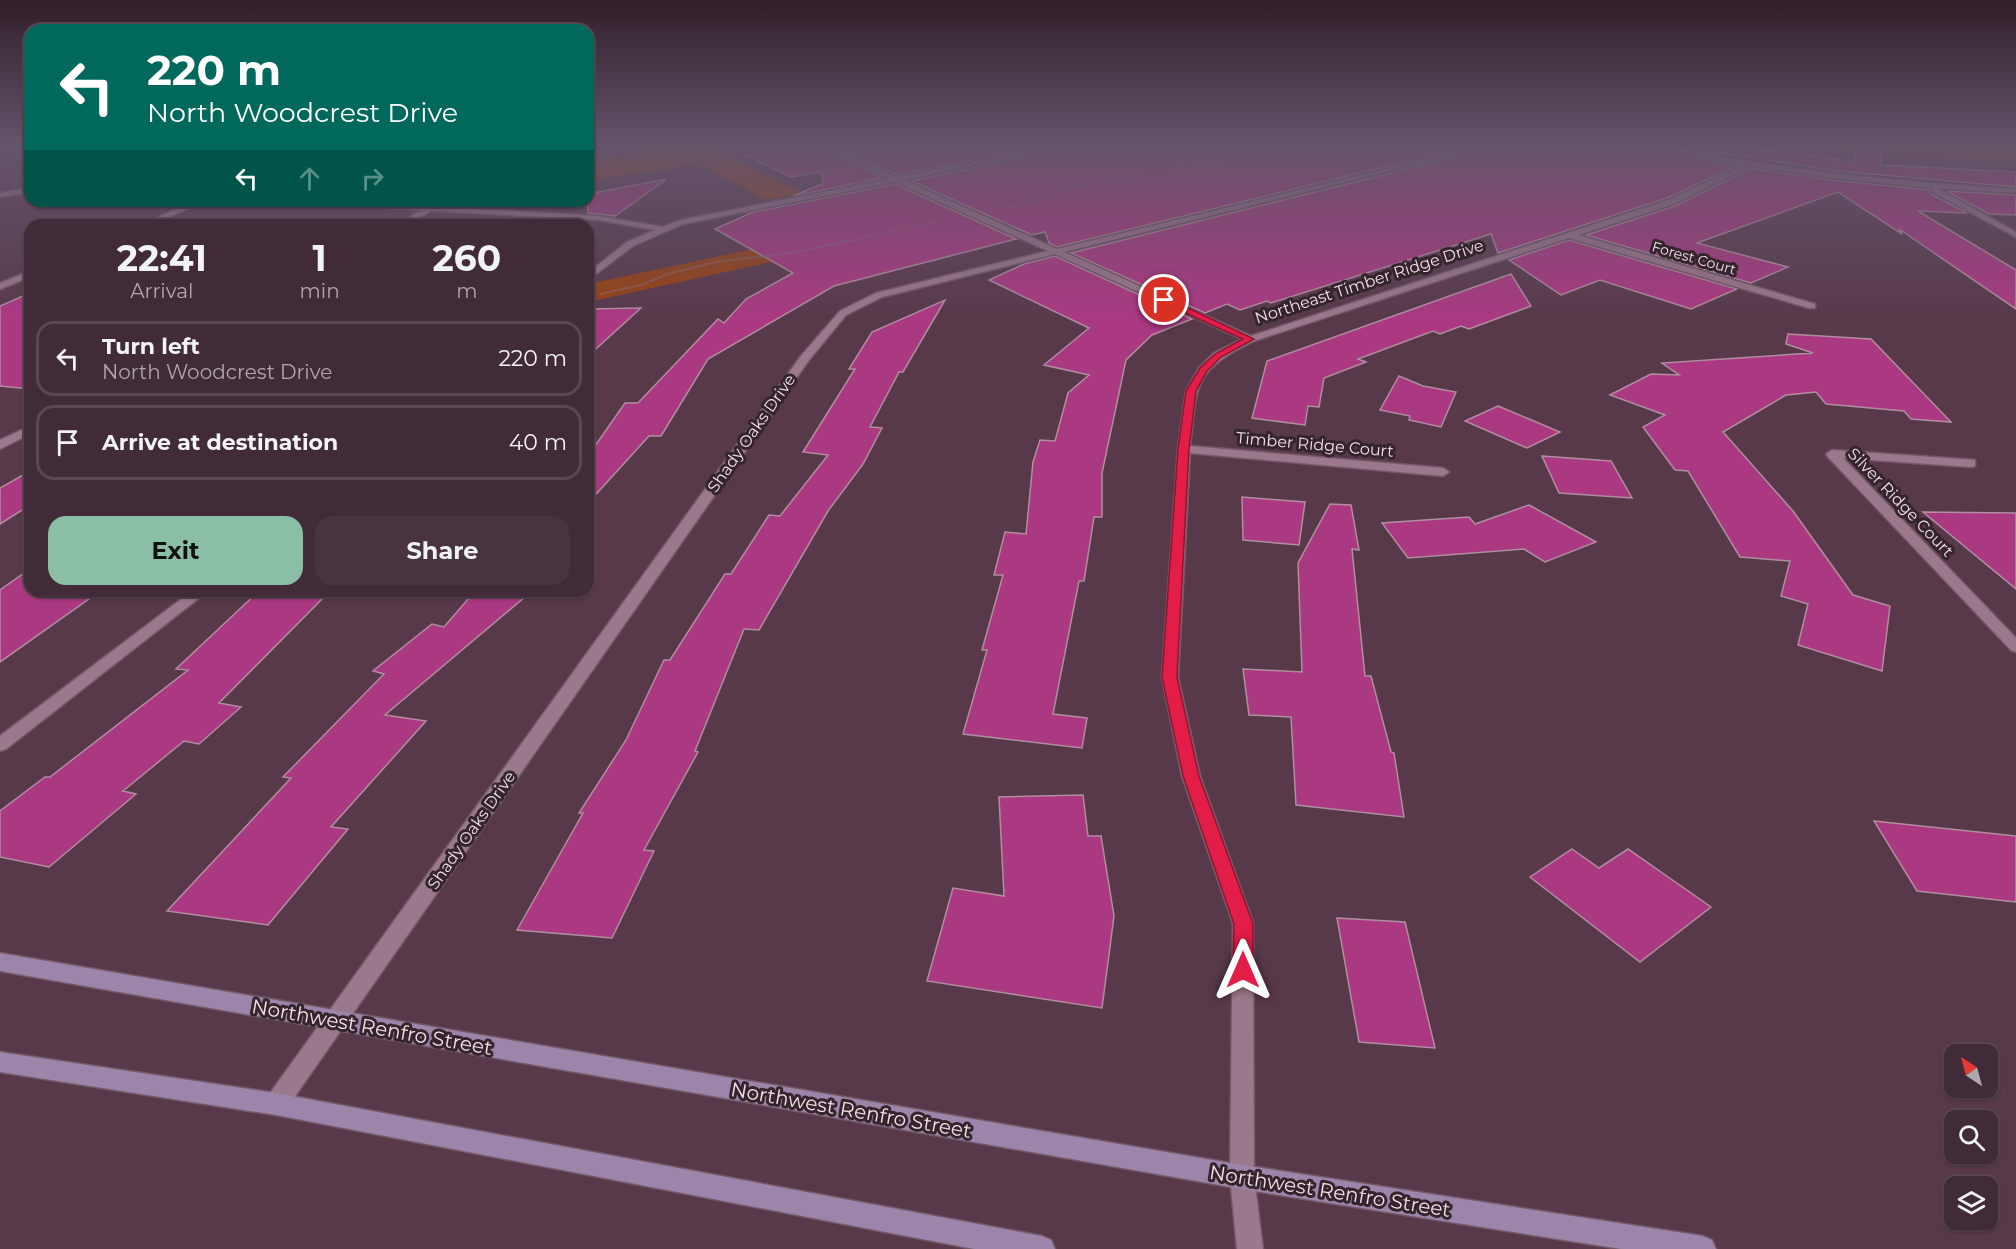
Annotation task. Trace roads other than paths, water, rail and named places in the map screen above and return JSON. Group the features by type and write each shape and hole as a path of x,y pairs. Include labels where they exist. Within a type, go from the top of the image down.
{"main road":[{"name":"Northwest Renfro Street","path":"0,963 1242,1177 1703,1249"},
{"path":"0,1062 276,1104 1042,1249"}],"street":[{"path":"594,272 630,244 661,230 702,217 772,203"},
{"path":"948,203 1250,339"},
{"name":"Shady Oaks Drive","path":"276,1104 808,352 843,314 852,307 879,295 1252,203"},
{"name":"Northeast Timber Ridge Drive","path":"1250,1249 1242,1177 1243,924 1191,776 1170,677 1184,449 1191,391 1203,370 1218,356 1250,339 1667,203"},
{"path":"1960,203 2016,235"},
{"path":"158,219 187,207"},
{"path":"412,207 599,218 661,230"},
{"path":"411,219 431,208"},
{"name":"Forest Court","path":"1569,236 1812,306"},
{"path":"0,286 24,276"},
{"path":"0,445 24,432"},
{"name":"Timber Ridge Court","path":"1184,449 1443,472"},
{"name":"Silver Ridge Court","path":"1971,463 1832,454 2016,647"},
{"path":"0,745 193,597"}]}
